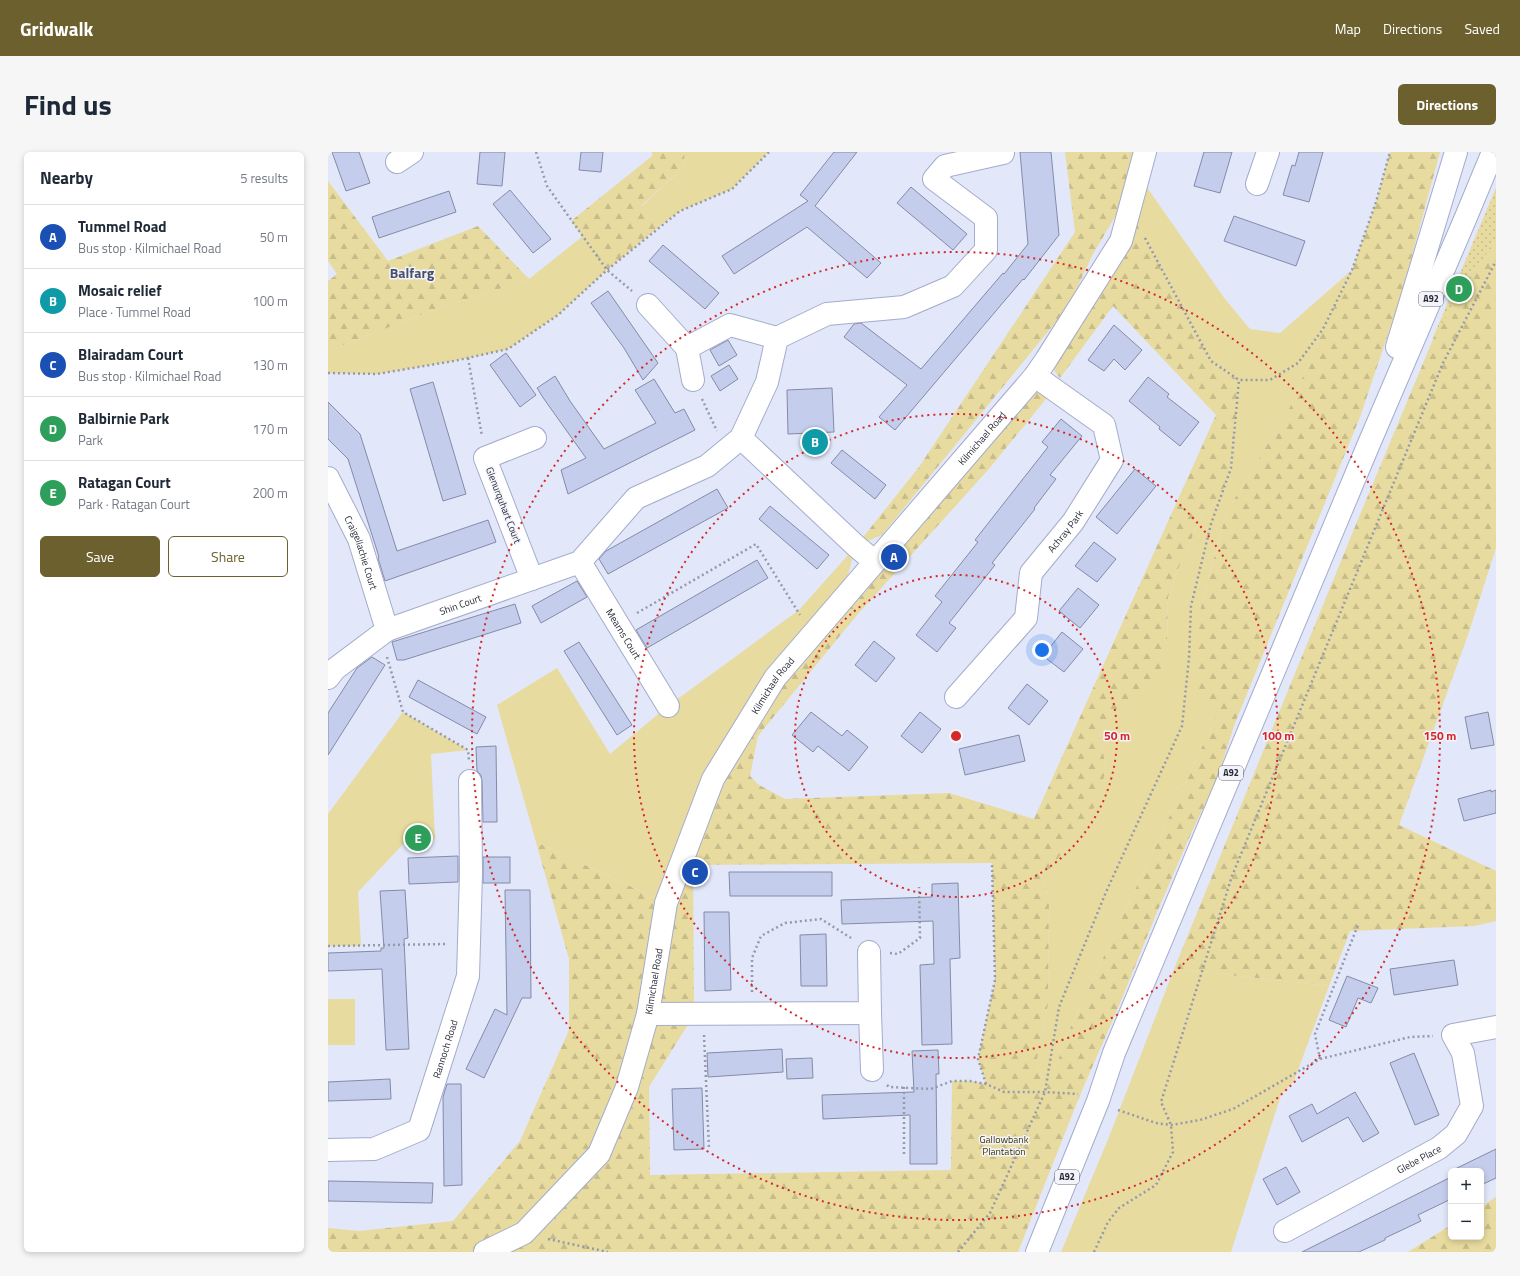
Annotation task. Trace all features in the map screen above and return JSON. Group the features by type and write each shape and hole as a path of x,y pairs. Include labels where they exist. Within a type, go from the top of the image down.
{"main road":[{"name":"Kilmichael Road","path":"485,1252 524,1233 599,1154 627,1087 648,1014 666,903 713,779 775,678 1035,376 1121,241 1145,152"},
{"path":"1257,184 1268,152"},
{"name":"A92","path":"1368,446 1456,152"},
{"name":"A92","path":"1037,1252 1098,1101 1114,1052 1493,152"},
{"path":"687,348 730,325 777,338 827,314 904,307 953,286 986,250 986,218 934,179 945,166 1003,153"},
{"path":"650,307 687,348 694,380"},
{"path":"580,562 636,498 706,466 733,444 766,382 777,338"},
{"name":"Achray Park","path":"956,697 1026,618 1031,573 1074,522 1112,460 1104,425 1035,376"},
{"name":"Glenurquhart Court","path":"532,579 485,458 535,438"},
{"path":"733,444 875,562"},
{"name":"Craigellachie Court","path":"328,478 359,539 384,633"},
{"name":"Shin Court","path":"328,678 335,669 384,633 580,562"},
{"name":"Mearns Court","path":"580,562 668,706"},
{"name":"Rannoch Road","path":"328,1150 374,1150 419,1130 468,976 471,873 470,781"},
{"path":"869,952 872,1070"},
{"path":"648,1014 703,1015 870,1013"},
{"path":"1453,1035 1496,1026"},
{"name":"Glebe Place","path":"1285,1231 1440,1148 1456,1134 1472,1106 1463,1053 1453,1035"}],"path":[{"path":"536,152 547,186 607,270 650,307"},
{"path":"328,373 377,374 468,358 508,349 558,315 607,270 680,211 732,189 770,152"},
{"path":"1129,209 1211,361 1239,380 1270,380 1298,363 1323,329 1352,270 1376,202 1390,152"},
{"path":"1094,1252 1108,1222 1119,1208 1156,1185 1172,1152 1171,1125 1161,1102 1232,876 1443,363 1496,260"},
{"path":"468,358 485,458"},
{"path":"694,380 733,444"},
{"path":"958,1252 990,1213 1045,1092 1059,1007 1106,892 1182,726 1189,658 1191,606 1211,524 1231,468 1239,380"},
{"path":"618,624 756,544 813,635"},
{"path":"384,633 403,712 468,750 470,781"},
{"path":"986,1084 978,1059 995,980 992,863"},
{"path":"753,1014 752,958 761,936 785,923 821,919 846,934 869,952 898,954 920,938 919,887"},
{"path":"1320,1059 1315,1034 1358,925"},
{"path":"328,946 469,944"},
{"path":"703,1015 709,1149"},
{"path":"872,1070 889,1087 931,1089 952,1081 970,1080 986,1084 1004,1092 1045,1092 1080,1095 1156,1123 1171,1125 1200,1120 1233,1109 1320,1059 1410,1037 1453,1035"},
{"path":"904,1087 904,1157"},
{"path":"524,1233 608,1252"}],"green space":[{"path":"652,152 684,152 685,166 641,206 659,227 607,270 571,221 652,156"},
{"path":"684,152 769,152 732,189 680,211 659,227 641,207 685,166"},
{"path":"1065,152 1124,152 1139,176 1093,254 1068,307 882,535 856,546 919,467 1075,232"},
{"path":"1124,152 1145,152 1139,176"},
{"name":"Gallowbank Plantation","path":"1390,152 1440,152 1401,296 1360,417 1235,723 1217,779 1189,838 1080,1095 1018,1252 328,1252 328,1228 359,1231 453,1221 520,1141 569,1030 569,959 536,842 666,903 762,699 1030,382 1050,394 988,470 857,615 758,736 750,776 759,785 785,799 949,793 1034,819 1216,415 1113,306 1060,378 1046,360 1129,209 1211,361 1239,380 1231,468 1219,500 1203,513 1178,569 1168,597 1167,639 1158,681 1129,705 1098,726 1106,768 1098,802 1052,867 1040,875 1049,897 1048,1004 1037,1059 1045,1091 1053,1076 1066,1037 1218,713 1200,700 1197,654 1201,607 1226,513 1290,407 1323,329 1352,270 1376,202","holes":["992,863 995,980 978,1059 986,1084 970,1081 952,1081 951,1170 650,1175 649,1087 694,1015 693,865"]},
{"path":"1139,176 1225,299 1250,329 1280,333 1352,270 1323,329 1290,407 1226,513 1201,607 1218,713 1066,1037 1053,1076 1045,1092 1037,1059 1048,1004 1049,897 1040,875 1052,867 1106,768 1098,726 1129,705 1167,639 1168,597 1178,569 1203,513 1219,500 1231,468 1239,380 1211,361 1129,209"},
{"path":"328,181 388,261 478,226 529,279 433,310 328,351 328,281 337,274 328,261"},
{"path":"1496,188 1496,548 1468,635 1399,825 1496,871 1496,921 1474,926 1350,931 1329,986 1174,969 1359,517"},
{"path":"1496,188 1496,238 1432,340"},
{"path":"583,236 607,270 558,315 508,349 454,361 377,374 328,373 328,351 433,310 529,279"},
{"path":"856,546 840,603 775,678 666,903 536,842 497,705 557,668 610,754 668,706 799,610"},
{"path":"403,712 468,750 431,754 435,839 406,841 358,892 361,946 328,946 328,814"},
{"path":"1174,969 1329,986 1294,1081 1281,1095 1231,1252 1061,1252 1109,1137"},
{"path":"328,999 355,999 355,1045 328,1045"},
{"path":"1496,1197 1496,1252 1408,1252 1448,1227 1448,1240 1484,1240 1484,1205"}],"building":[{"path":"332,152 359,152 370,183 346,191"},
{"path":"480,152 505,152 502,186 477,184"},
{"path":"581,152 603,152 601,172 579,170"},
{"path":"834,152 857,152 815,206 881,263 867,278 807,227 734,274 722,256 808,201 800,195"},
{"path":"1020,152 1051,152 1059,235 1024,280 1023,279 895,430 879,417 907,385 844,337 854,324 861,323 921,369 1003,273 1004,274 1028,244"},
{"path":"1204,152 1232,152 1220,193 1194,186"},
{"path":"1299,152 1323,152 1309,202 1283,195 1292,165 1295,166"},
{"path":"911,187 967,234 953,250 897,203"},
{"path":"510,190 551,239 533,253 493,204"},
{"path":"449,191 456,212 379,238 372,217"},
{"path":"1234,216 1305,241 1296,266 1224,241"},
{"path":"663,245 719,293 705,309 649,261"},
{"path":"608,291 658,363 643,380 624,348 591,303"},
{"path":"1114,325 1142,350 1125,370 1114,359 1104,371 1088,360"},
{"path":"728,340 737,355 719,366 710,350"},
{"path":"506,353 536,395 520,407 490,365"},
{"path":"729,365 738,379 720,391 711,376"},
{"path":"555,376 570,401 604,449 656,423 635,390 654,379 675,413 684,409 695,430 568,494 561,470 586,458 537,388"},
{"path":"1148,377 1169,394 1167,397 1199,422 1180,446 1129,401"},
{"path":"433,382 466,494 443,501 410,389"},
{"path":"832,388 834,432 788,434 787,390"},
{"path":"328,402 360,434 397,551 488,520 496,542 385,581 378,558 379,557 348,459 328,439"},
{"path":"1061,419 1082,436 1050,475 1056,479 1034,508 1035,509 992,563 995,565 949,623 956,628 937,652 916,635 942,602 935,596 978,542 975,540 1048,447 1042,442"},
{"path":"842,450 886,485 875,499 831,463"},
{"path":"1135,469 1156,486 1117,534 1096,517"},
{"path":"717,489 728,508 608,574 599,559 606,551"},
{"path":"770,506 829,555 817,569 759,519"},
{"path":"1094,542 1116,559 1097,582 1075,566"},
{"path":"757,560 768,578 647,648 636,630"},
{"path":"577,581 587,597 541,623 532,606"},
{"path":"1078,588 1099,605 1080,628 1059,611"},
{"path":"515,604 521,623 404,660 397,660 392,642"},
{"path":"1062,632 1083,649 1064,672 1043,656"},
{"path":"874,641 895,658 876,682 855,665"},
{"path":"579,642 632,725 617,735 564,651"},
{"path":"372,657 385,665 328,755 328,713 357,668"},
{"path":"418,680 486,717 477,734 409,697"},
{"path":"1027,684 1048,701 1029,725 1008,708"},
{"path":"811,712 842,736 847,730 868,747 849,771 818,746 813,752 792,735"},
{"path":"920,712 941,729 922,753 901,736"},
{"path":"1488,712 1494,745 1471,749 1465,717"},
{"path":"1019,735 1025,761 965,775 959,749"},
{"path":"496,746 497,822 483,822 482,781 481,775 477,771 476,747"},
{"path":"1491,790 1491,792 1496,790 1496,813 1464,821 1458,799"},
{"path":"458,856 458,882 409,884 408,858"},
{"path":"483,857 510,857 510,883 483,883"},
{"path":"729,872 832,872 832,896 730,896"},
{"path":"958,883 960,958 950,959 952,1044 922,1045 920,965 934,964 933,921 842,924 841,900 932,897 932,884"},
{"path":"405,890 408,938 404,939 409,1049 386,1050 382,969 328,971 328,953 381,951 381,948 384,948 380,891"},
{"path":"505,890 530,890 531,998 522,998 484,1078 466,1069 495,1009 507,1015"},
{"path":"704,912 729,912 731,990 705,991"},
{"path":"826,934 827,986 801,986 800,935"},
{"path":"1454,960 1458,985 1394,995 1390,969"},
{"path":"1347,976 1378,988 1371,1003 1358,998 1346,1027 1329,1020"},
{"path":"782,1049 783,1072 708,1077 707,1053"},
{"path":"938,1050 939,1074 936,1074 937,1164 910,1164 910,1115 823,1119 822,1095 914,1092 912,1051"},
{"path":"1414,1053 1439,1115 1415,1125 1390,1063"},
{"path":"812,1058 813,1078 787,1079 786,1059"},
{"path":"390,1079 391,1099 328,1101 328,1082"},
{"path":"447,1084 461,1084 462,1185 444,1186 443,1097"},
{"path":"702,1088 704,1149 674,1150 672,1089"},
{"path":"1355,1092 1379,1133 1363,1142 1348,1117 1302,1142 1289,1116 1312,1104 1317,1114"},
{"path":"1496,1149 1496,1178 1484,1184 1484,1168 1457,1168"},
{"path":"1286,1167 1300,1192 1277,1205 1263,1179"},
{"path":"1448,1179 1448,1200 1418,1215 1421,1221 1385,1238 1385,1240 1359,1252 1302,1252"},
{"path":"328,1181 433,1183 432,1203 328,1201"}],"place":[{"name":"Balbirnie Park","path":"1459,289"},
{"name":"Mosaic relief","path":"815,442"},
{"name":"Tummel Road","path":"894,557"},
{"name":"Ratagan Court","path":"418,838"},
{"name":"Blairadam Court","path":"695,872"}],"district":[{"name":"Balfarg","path":"412,273"}]}
